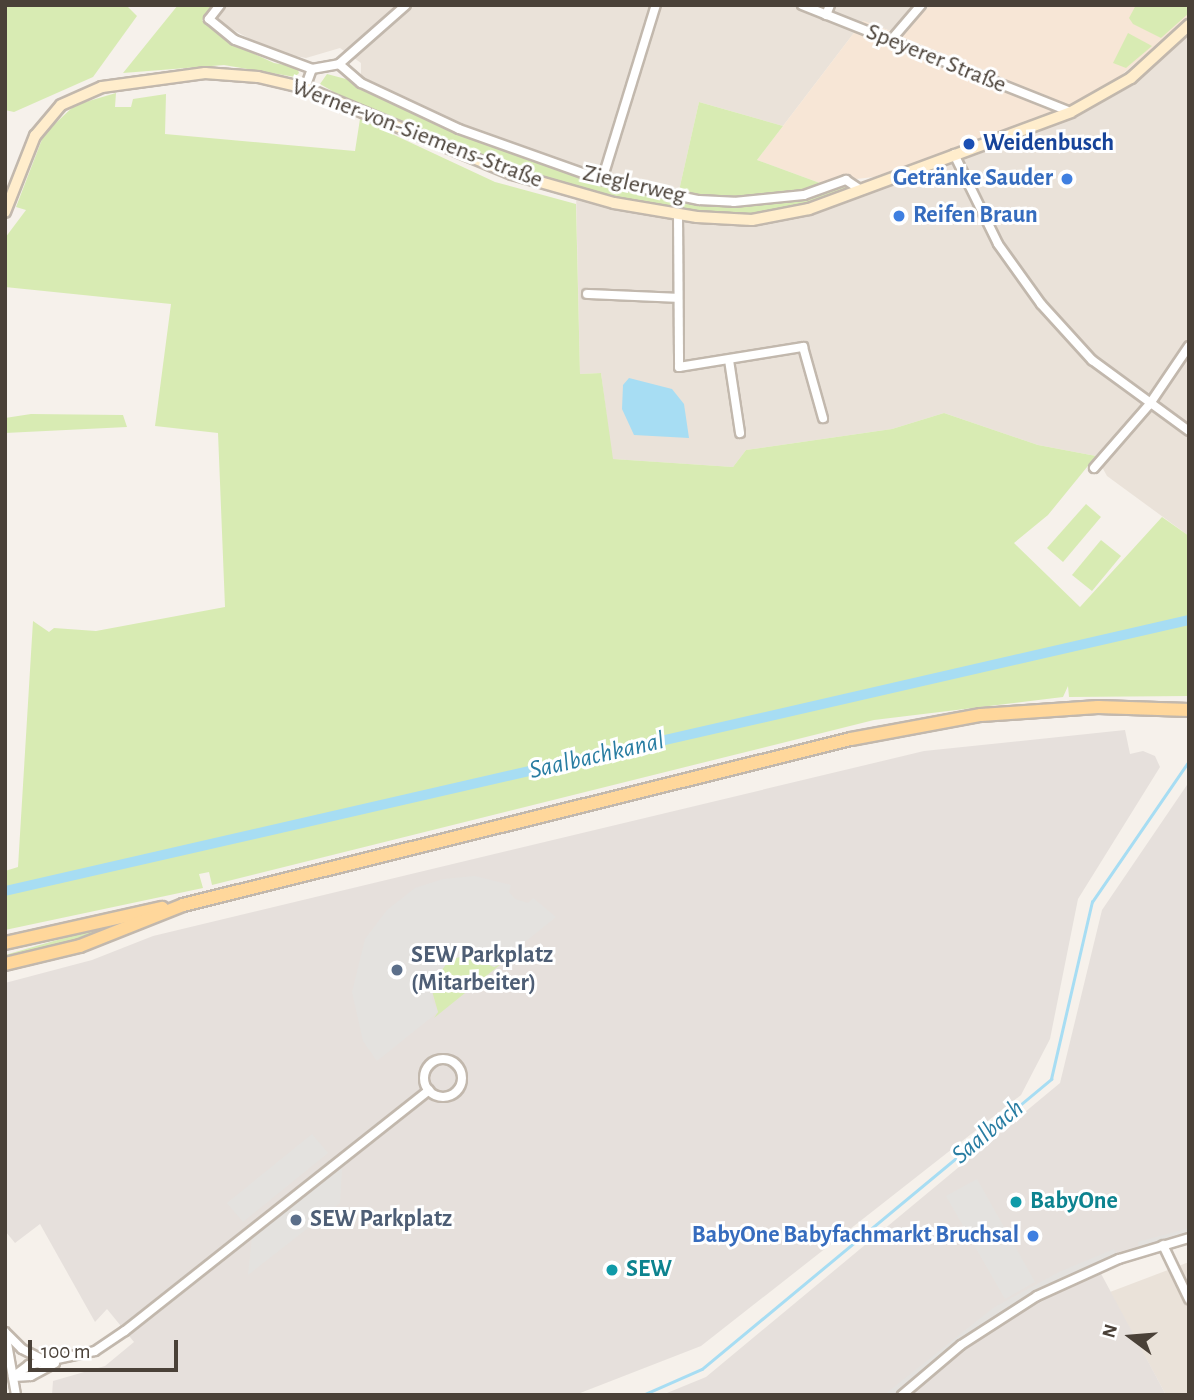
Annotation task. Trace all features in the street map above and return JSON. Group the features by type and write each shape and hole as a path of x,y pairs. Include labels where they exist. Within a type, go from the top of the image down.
{"main road":[{"name":"Werner-von-Siemens-Straße","path":"5,212 35,136 51,113 72,98 143,79 229,74 306,88 512,174 614,203 678,214 752,219 809,209 1071,112 1130,78 1189,25"},
{"path":"5,943 183,905 922,724 1098,707 1189,709"},
{"path":"5,964 80,946 183,905"}],"street":[{"path":"220,5 209,19 255,51 312,69 339,64 406,5"},
{"path":"602,180 656,5"},
{"name":"Speyerer Straße","path":"802,5 1071,112"},
{"path":"826,15 830,5"},
{"path":"891,40 920,5"},
{"name":"Zieglerweg","path":"339,64 361,83 458,129 602,180 699,200 734,202 804,195 846,180 862,190"},
{"path":"306,88 312,69"},
{"path":"954,154 998,244 1041,304 1092,360 1149,405 1189,431"},
{"path":"678,214 679,367 803,347 823,418"},
{"path":"587,294 677,298"},
{"path":"1094,468 1149,405 1189,346"},
{"path":"729,360 740,433"},
{"path":"445,1059 457,1065 461,1082 455,1092 444,1096 429,1090 424,1078 428,1066 445,1059"},
{"path":"13,1377 41,1372 57,1362 95,1351 135,1324 429,1090"},
{"path":"902,1395 961,1345 1037,1296 1163,1245 1189,1238"},
{"path":"1163,1245 1189,1299"},
{"path":"5,1332 22,1349 47,1362"},
{"path":"5,1332 16,1395"},
{"path":"13,1377 21,1368 57,1362"}],"shaded area":[{"path":"225,5 930,5 902,35 863,21 783,126 699,102 678,195 602,180 519,153 361,83 361,63 340,48 306,58 271,51 214,19"},
{"path":"930,5 1189,5 1189,17 1111,84 1075,104 874,177 820,183 757,160 863,21 902,35"},
{"path":"1189,35 1189,536 1107,476 1096,456 1038,445 944,413 892,429 746,450 733,467 612,459 601,373 580,374 576,192 809,209 954,154 1075,117 1134,85"},
{"path":"1125,730 1130,754 1143,751 1155,756 1160,767 1078,899 1050,1039 1021,1095 701,1346 575,1395 52,1395 53,1381 105,1366 134,1342 107,1309 95,1322 40,1224 15,1243 6,1232 5,983 92,960 153,936 924,751"},
{"path":"1189,782 1189,1238 1098,1268 1166,1395 662,1395 706,1377 1060,1083 1102,910"},
{"name":"SEW Parkplatz (Mitarbeiter)","path":"475,876 511,885 509,892 515,899 528,903 533,898 556,917 494,967 469,955 450,959 433,982 432,999 438,1012 377,1061 363,1041 352,992 365,939 387,910 415,888 443,879"},
{"name":"SEW Parkplatz","path":"312,1134 328,1153 243,1222 227,1203"},
{"name":"SEW Parkplatz","path":"342,1168 340,1203 248,1275 252,1238"},
{"path":"977,1179 1035,1282 1005,1299 946,1196"},
{"path":"1189,1228 1189,1238 1140,1252 1138,1242"},
{"path":"1114,1249 1119,1259 999,1318 903,1395 884,1395 993,1308 1059,1272"},
{"path":"1189,1262 1189,1395 1166,1395 1110,1292"}],"green space":[{"path":"5,5 126,5 137,16 93,77 14,112 5,110"},
{"path":"178,5 213,5 202,20 227,41 274,63 297,67 299,73 295,77 224,65 123,73"},
{"path":"1136,5 1189,5 1189,13 1161,38 1133,24 1129,18"},
{"path":"1128,33 1152,46 1126,68 1113,63"},
{"path":"327,74 361,83 459,129 602,180 678,195 699,102 783,126 757,160 828,186 846,180 861,190 752,220 678,214 512,174 365,110 320,84"},
{"path":"116,93 115,107 131,107 133,99 166,94 165,134 355,151 360,119 495,182 576,204 580,374 601,373 613,459 733,467 746,450 892,429 944,413 1038,445 1096,456 1048,515 1014,543 1080,607 1162,517 1189,536 1189,696 1069,697 1068,686 1063,697 874,720 212,885 209,872 199,874 203,888 5,930 5,871 18,867 33,621 49,632 54,628 96,631 225,607 218,433 155,426 171,304 5,287 5,238 26,210 16,207 44,134 75,105"},
{"path":"31,414 123,415 127,427 5,433 5,418"},
{"path":"1086,504 1101,517 1063,562 1047,548"},
{"path":"1101,540 1121,556 1092,591 1072,575"},
{"path":"137,917 97,935 5,957 5,955"},
{"path":"469,955 494,967 501,964 434,1018 438,1012 432,991 437,972 450,959"}],"water":[{"path":"629,378 672,389 684,404 689,438 634,435 622,409 623,385"}],"waterway":[{"name":"Saalbachkanal","path":"5,891 1189,620"},
{"name":"Saalbach","path":"643,1395 702,1369 1051,1079 1092,902 1189,761"}],"place":[{"name":"Weidenbusch","path":"969,144"},
{"name":"Getränke Sauder","path":"1067,179"},
{"name":"Reifen Braun","path":"899,216"},
{"name":"SEW Parkplatz (Mitarbeiter)","path":"397,970"},
{"name":"BabyOne","path":"1016,1202"},
{"name":"SEW Parkplatz","path":"296,1220"},
{"name":"BabyOne Babyfachmarkt Bruchsal","path":"1033,1236"},
{"name":"SEW","path":"612,1270"}]}
